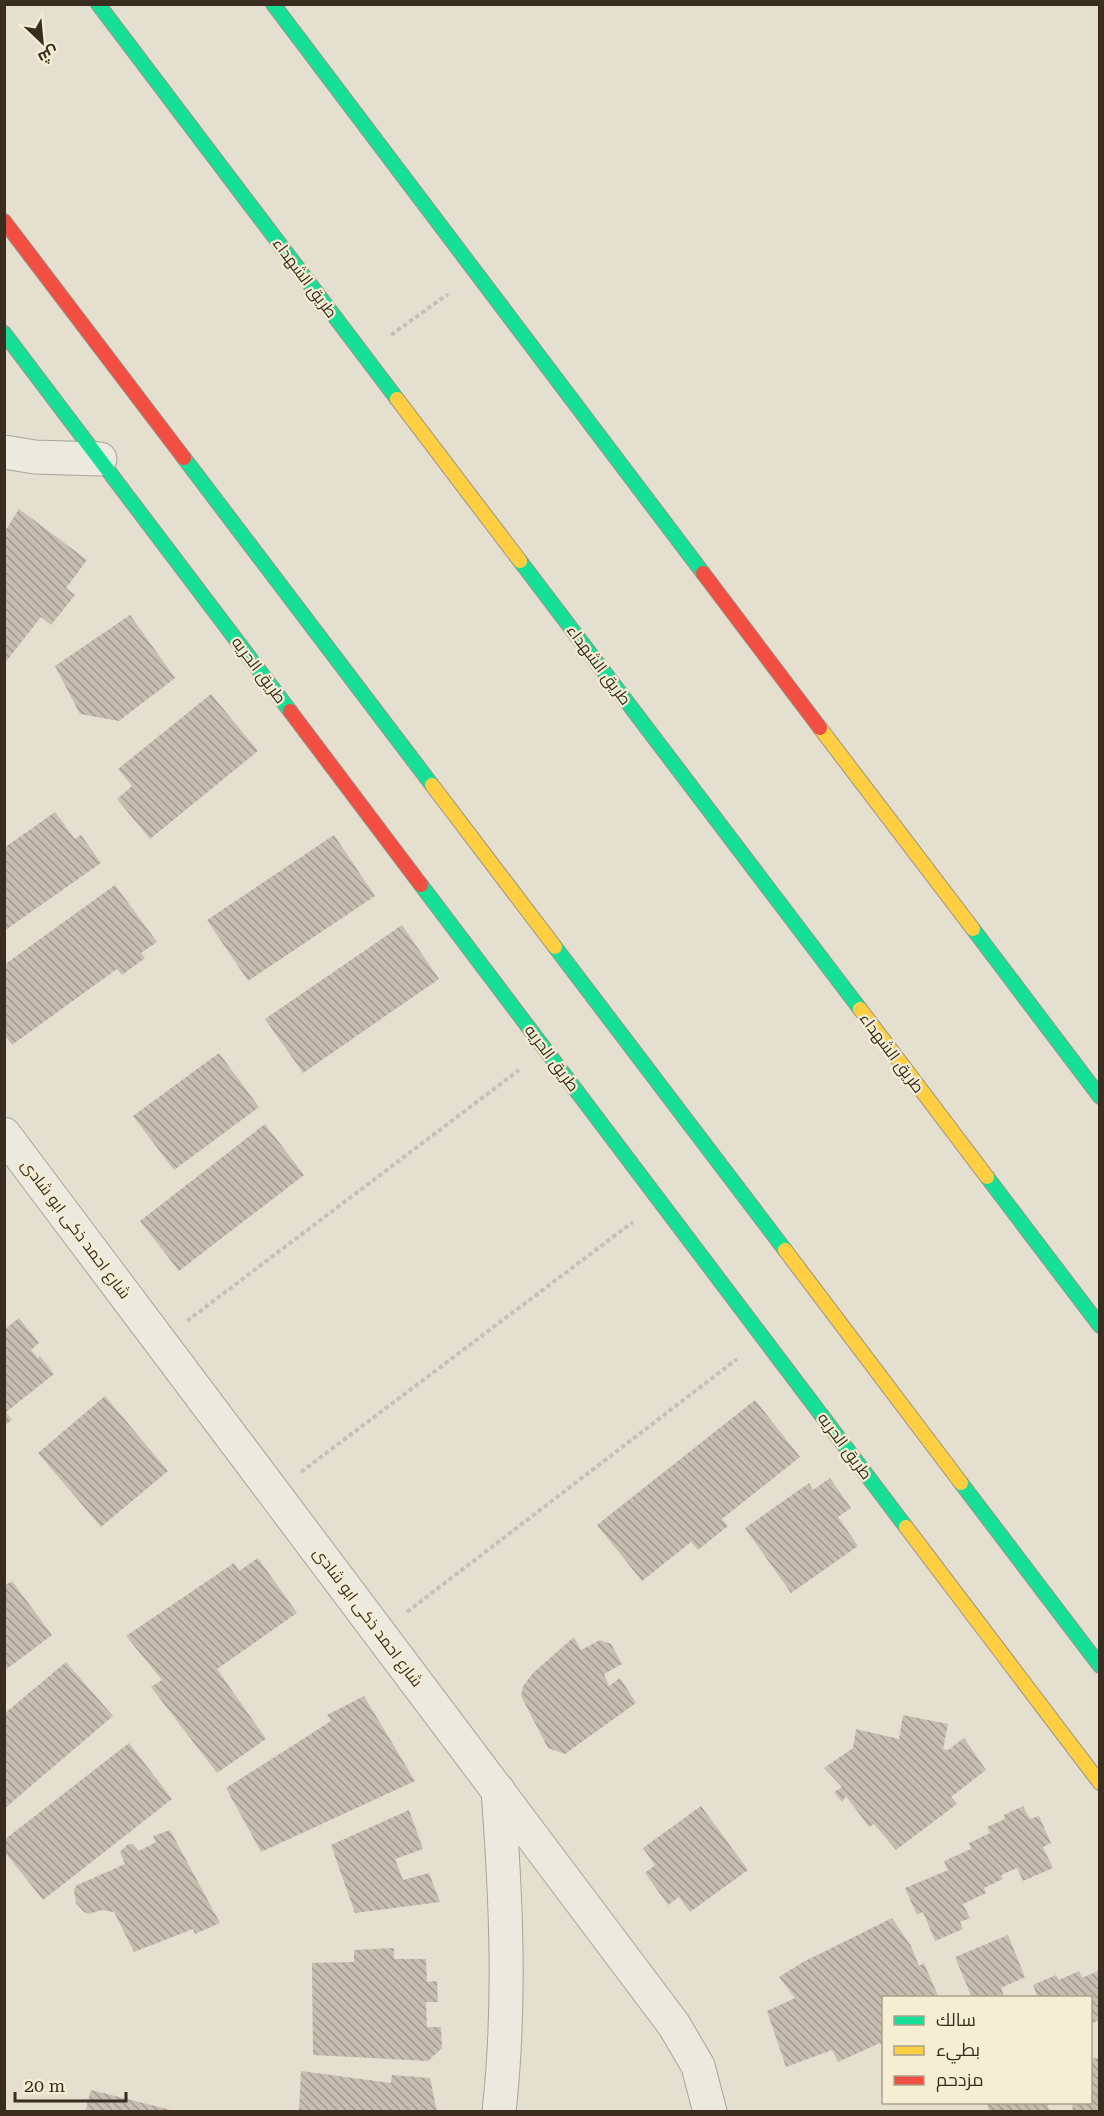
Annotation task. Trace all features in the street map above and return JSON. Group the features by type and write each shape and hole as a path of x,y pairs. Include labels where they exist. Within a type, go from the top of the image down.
{"street":[{"name":"طريق الشهداء","path":"98,4 1100,1326"},
{"path":"273,4 1100,1097"},
{"path":"4,221 1100,1666"},
{"name":"طريق الحريه","path":"4,333 1100,1783"},
{"path":"4,452 34,457 100,459"},
{"name":"شارع احمد ذكى ابو شادى","path":"4,1134 674,2025 698,2066 710,2112"},
{"path":"498,1790 505,1885 507,1980 499,2112"}],"path":[{"path":"363,355 476,273"},
{"path":"160,1341 546,1050"},
{"path":"274,1493 660,1202"},
{"path":"379,1633 764,1339"}],"building":[{"path":"19,509 87,560 66,588 75,595 51,625 41,617 4,664 4,533"},
{"path":"130,615 175,678 119,721 80,714 55,666"},
{"path":"211,694 258,751 150,839 117,799 132,786 118,769"},
{"path":"55,812 75,839 81,835 101,863 4,931 4,848"},
{"path":"334,835 375,896 248,981 207,920"},
{"path":"115,885 157,942 141,953 145,958 122,975 117,969 12,1045 4,1034 4,965"},
{"path":"402,925 439,979 303,1073 265,1019"},
{"path":"219,1053 259,1107 174,1170 133,1116"},
{"path":"265,1124 304,1175 179,1271 140,1221"},
{"path":"19,1318 39,1343 31,1350 38,1358 40,1356 54,1374 6,1412 12,1420 5,1425 5,1329"},
{"path":"105,1396 168,1471 101,1527 38,1453"},
{"path":"755,1400 800,1457 722,1519 728,1526 698,1550 691,1542 642,1581 597,1525"},
{"path":"830,1478 851,1508 838,1517 858,1546 791,1593 745,1528 809,1483 813,1490"},
{"path":"258,1558 297,1613 217,1669 266,1739 217,1773 151,1687 162,1680 126,1636 234,1563 239,1571"},
{"path":"12,1581 52,1635 4,1671 4,1586"},
{"path":"574,1637 581,1650 600,1640 611,1644 622,1664 604,1674 609,1686 620,1678 636,1703 565,1754 548,1748 521,1696 523,1686 534,1672"},
{"path":"66,1662 113,1716 4,1809 4,1714"},
{"path":"364,1696 415,1781 261,1852 226,1788 331,1721 327,1715"},
{"path":"903,1715 948,1724 943,1749 948,1750 964,1738 986,1770 951,1797 957,1804 896,1850 874,1824 869,1827 846,1796 842,1802 834,1792 842,1787 824,1768 853,1748 856,1729 899,1739"},
{"path":"129,1743 172,1799 43,1900 4,1851 4,1840"},
{"path":"701,1806 748,1870 690,1912 679,1897 668,1905 645,1873 655,1865 643,1848"},
{"path":"1023,1806 1030,1819 1039,1816 1051,1843 1043,1847 1053,1868 1023,1881 1017,1868 1001,1875 1003,1879 984,1888 986,1893 963,1904 970,1918 960,1922 963,1929 935,1941 923,1912 917,1915 905,1888 948,1870 944,1861 971,1849 969,1843 990,1833 987,1827 1005,1819 1004,1815"},
{"path":"409,1810 423,1849 395,1859 403,1880 429,1873 440,1902 355,1913 331,1845"},
{"path":"170,1830 220,1923 195,1934 193,1929 134,1952 114,1912 102,1910 89,1914 84,1912 76,1903 74,1889 77,1885 125,1864 120,1852 128,1844 133,1844 139,1851 156,1842 153,1836"},
{"path":"892,1918 911,1946 919,1966 924,1963 938,1996 882,1996 882,2046 880,2043 838,2062 832,2050 786,2067 767,2011 795,1998 779,1977 803,1962"},
{"path":"1008,1935 1025,1977 1001,1988 1004,1996 971,1996 955,1957"},
{"path":"394,1948 394,1959 426,1959 427,1982 437,1981 438,2002 426,2002 427,2027 441,2027 442,2048 428,2061 313,2055 312,1963 354,1962 354,1950"},
{"path":"1100,1970 1100,2020 1092,2023 1092,1996 1037,1996 1033,1985 1056,1975 1059,1980 1079,1971 1082,1978"},
{"path":"1100,2058 1100,2112 1073,2112 1072,2104 1092,2104 1092,2059"},
{"path":"301,2071 391,2083 392,2075 430,2078 437,2112 299,2112"},
{"path":"91,2090 175,2111 175,2112 85,2112"},
{"path":"987,2104 1048,2104 1049,2110 989,2112"}],"traffic: fast":[{"path":"98,4 397,399"},
{"path":"273,4 703,573"},
{"path":"4,333 290,711"},
{"path":"184,458 432,785"},
{"path":"520,561 860,1009"},
{"path":"421,885 906,1527"},
{"path":"973,929 1100,1097"},
{"path":"555,947 785,1250"},
{"path":"987,1177 1100,1326"},
{"path":"961,1483 1100,1666"}],"traffic: slow":[{"path":"397,399 520,561"},
{"path":"820,728 973,929"},
{"path":"432,785 555,947"},
{"path":"860,1009 987,1177"},
{"path":"785,1250 961,1483"},
{"path":"906,1527 1100,1783"}],"traffic: jam":[{"path":"4,221 184,458"},
{"path":"703,573 820,728"},
{"path":"290,711 421,885"}]}
